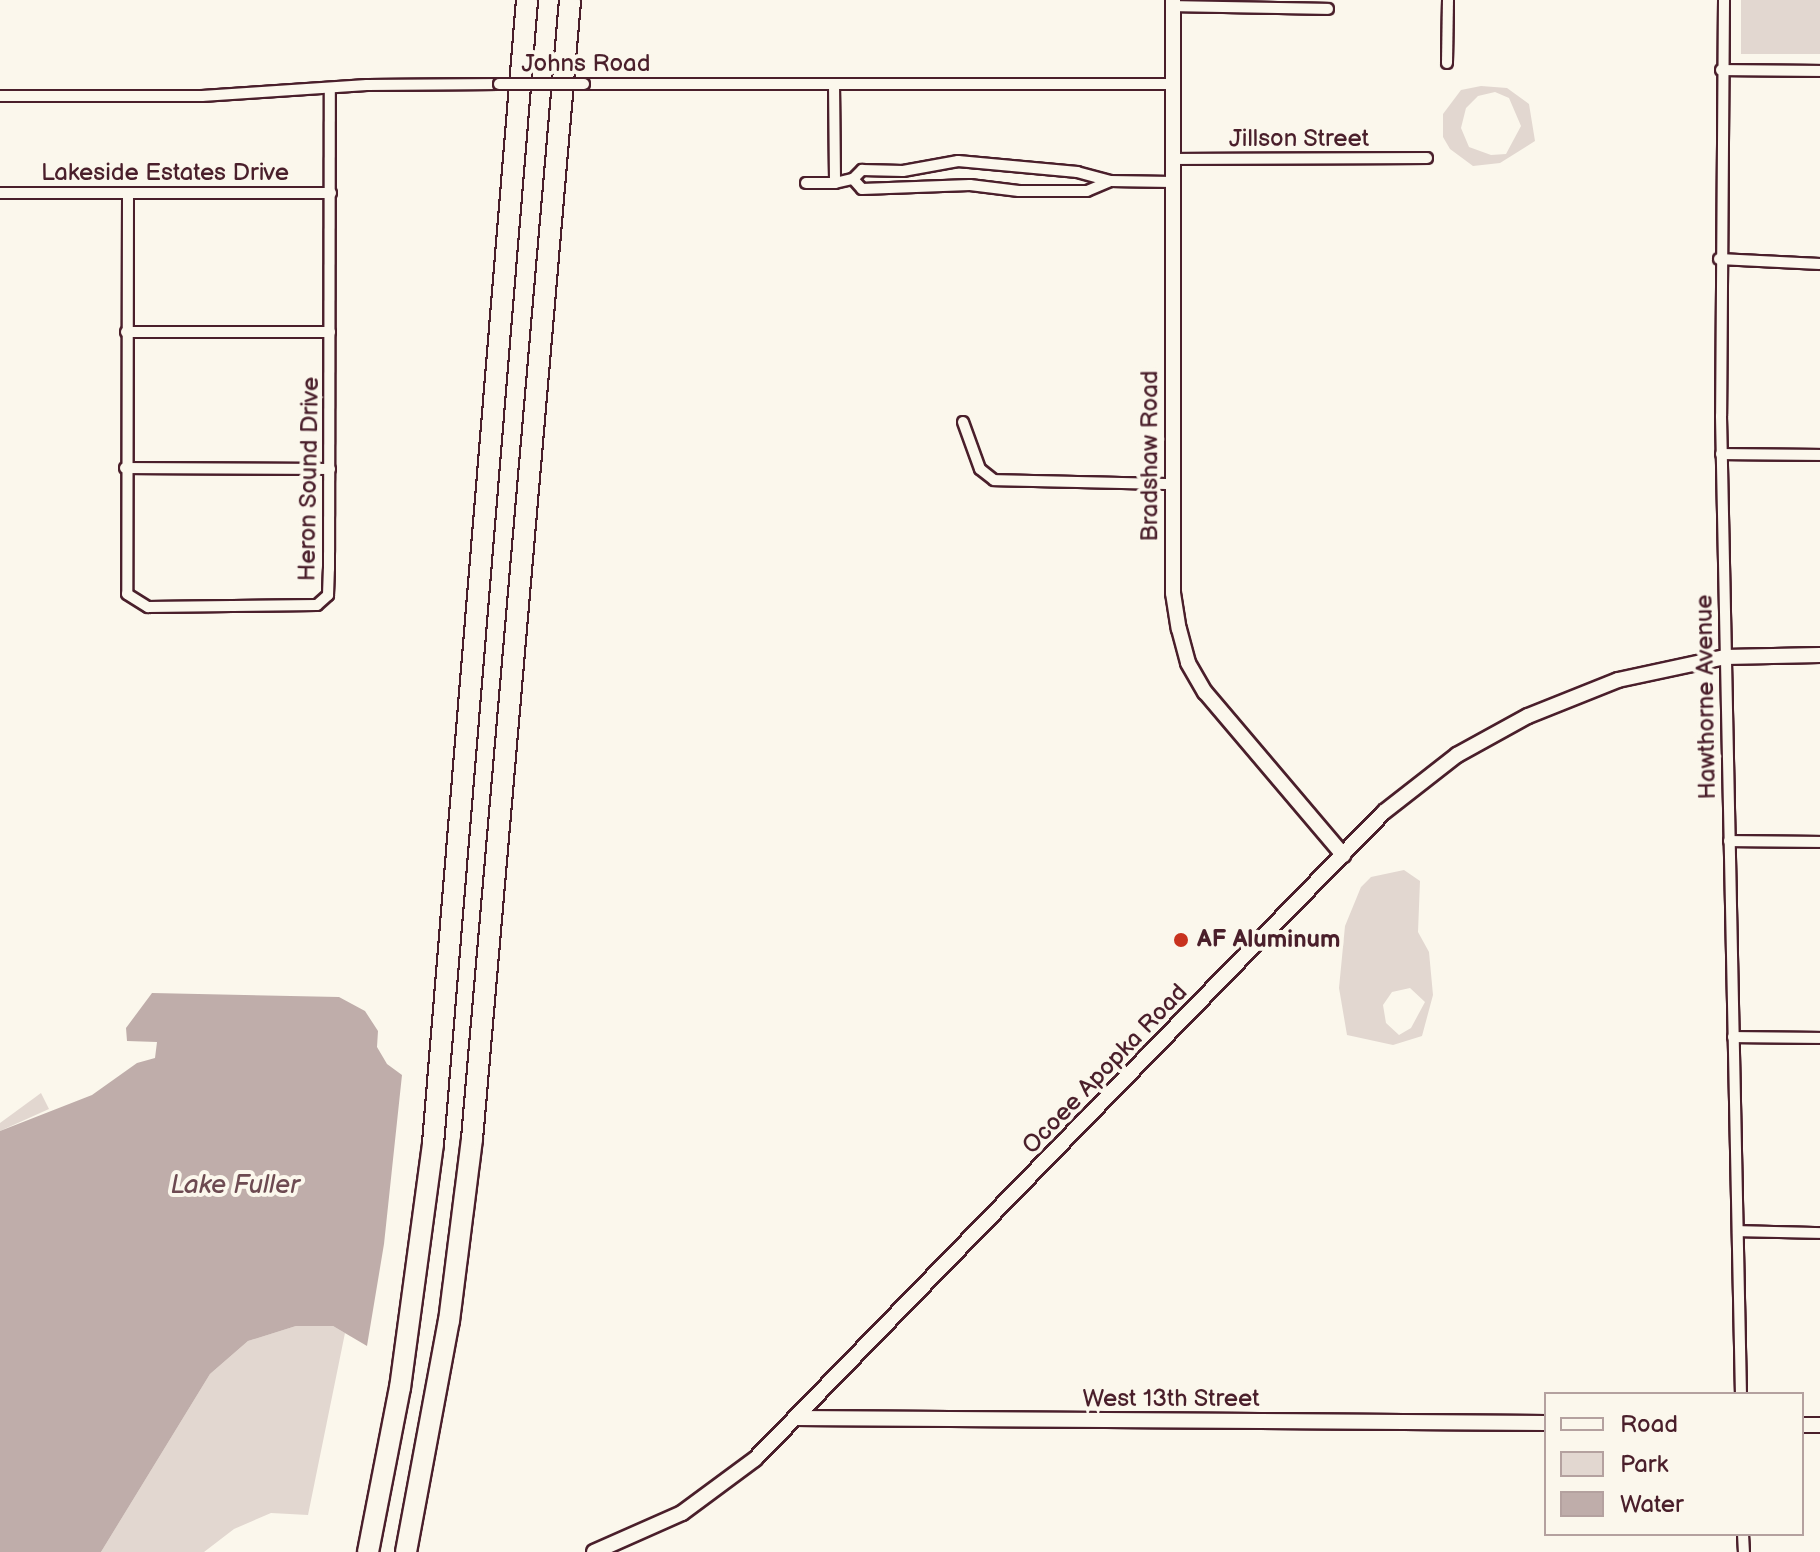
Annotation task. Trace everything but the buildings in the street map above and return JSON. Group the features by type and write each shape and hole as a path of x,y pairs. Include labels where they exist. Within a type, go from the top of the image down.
{"highway":[{"path":"368,1552 400,1388 433,1144 527,0"},
{"path":"406,1552 449,1321 472,1139 570,0"}],"street":[{"path":"1447,63 1448,0"},
{"name":"Hawthorne Avenue","path":"1724,0 1719,259 1721,454 1741,1392"},
{"path":"1173,3 1328,9"},
{"name":"Bradshaw Road","path":"1173,3 1173,593 1188,663 1205,692 1343,855"},
{"path":"1721,70 1820,71"},
{"name":"Johns Road","path":"0,96 215,95 330,88 499,84 1172,84"},
{"path":"834,84 835,183"},
{"name":"Heron Sound Drive","path":"128,193 124,583 132,601 148,607 304,608 328,595 330,88"},
{"name":"Jillson Street","path":"1172,159 1427,158"},
{"path":"806,183 835,183 853,179 862,170 903,171 958,161 1077,172 1110,181 1172,182"},
{"path":"853,179 862,189 970,185 1019,191 1087,191 1110,181"},
{"name":"Lakeside Estates Drive","path":"0,193 331,193"},
{"path":"1719,259 1820,264"},
{"path":"126,332 330,332"},
{"path":"963,422 980,469 994,480 1172,484"},
{"path":"1721,454 1820,455"},
{"path":"125,468 330,469"},
{"name":"Ocoee Apopka Road","path":"594,1552 618,1548 723,1486 795,1418 1384,812 1457,755 1528,716 1618,680 1725,657 1820,655"},
{"path":"1729,841 1820,842"},
{"path":"1733,1037 1820,1038"},
{"path":"1738,1231 1820,1233"},
{"name":"West 13th Street","path":"795,1418 1544,1423"}],"green space":[{"path":"1741,0 1820,0 1820,54 1741,54"},
{"path":"1481,86 1507,88 1529,104 1535,141 1500,163 1473,166 1450,149 1443,137 1443,114 1461,90","holes":["1495,92 1509,98 1521,126 1506,154 1491,155 1469,147 1461,128 1466,108 1478,96"]},
{"path":"1404,870 1420,881 1418,932 1429,952 1433,995 1422,1036 1393,1045 1347,1035 1339,988 1345,926 1361,887 1371,877","holes":["1410,988 1425,1002 1411,1028 1399,1035 1386,1023 1383,1005 1392,992"]},
{"path":"41,1093 49,1109 0,1131 0,1123"},
{"path":"296,1326 333,1326 345,1333 308,1515 271,1513 234,1529 204,1552 101,1552 210,1374 248,1341"}],"water":[{"name":"Lake Fuller","path":"152,993 339,997 365,1011 378,1031 377,1047 387,1064 402,1075 384,1244 367,1346 333,1326 296,1326 248,1341 210,1374 101,1552 0,1552 0,1131 92,1095 137,1063 155,1058 157,1042 127,1041 126,1028"}],"place":[{"name":"AF Aluminum","path":"1181,940"}]}
